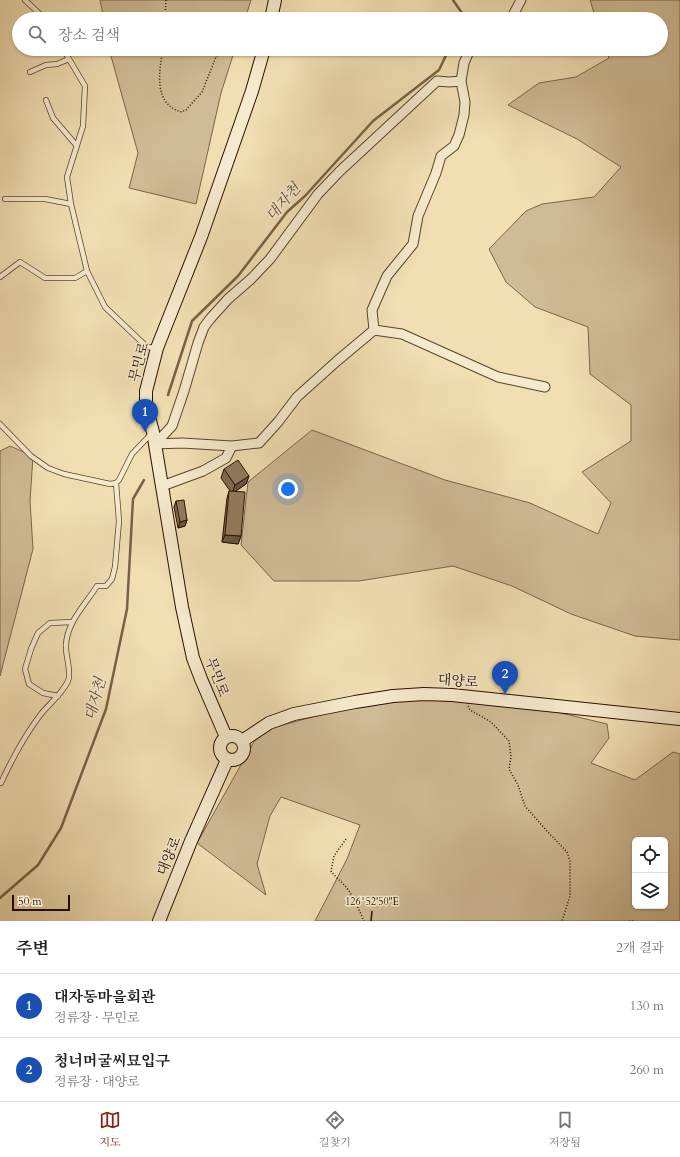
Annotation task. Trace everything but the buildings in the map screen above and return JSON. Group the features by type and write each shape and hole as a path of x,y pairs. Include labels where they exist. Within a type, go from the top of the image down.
{"street":[{"path":"272,12 275,0"},
{"path":"515,12 521,0"},
{"name":"무민로","path":"226,737 193,658 182,607 154,438 146,405 146,391 157,348 201,237 252,91 262,56"},
{"path":"374,330 372,310 387,276 413,244 418,216 436,173 441,156 454,146 459,135 464,115 465,102 462,80 464,63 467,56"},
{"path":"154,438 172,426 204,327 228,299 251,279 270,259 318,194 437,81 449,82 462,80"},
{"path":"154,438 182,443 232,446 258,443 278,422 297,397 337,360 374,330 402,334 498,377 544,387"},
{"path":"162,486 203,471 226,458 232,446"},
{"name":"대양로","path":"242,741 269,723 302,712 393,696 424,694 461,696 649,717 680,719"},
{"path":"236,736 242,741 244,748 242,756 235,760 227,760 223,758 219,750 221,742 226,737 236,736"},
{"name":"대양로","path":"159,921 191,841 227,760"}],"lane":[{"path":"26,0 38,12"},
{"path":"67,56 85,86 83,126 67,177 71,204 87,272 105,307 147,347 157,348"},
{"path":"30,72 46,65 57,64 69,59"},
{"path":"46,100 53,118 77,146"},
{"path":"5,199 45,199 71,204"},
{"path":"0,277 20,262 29,266 45,278 75,278 87,272"},
{"path":"0,424 31,456 48,468 64,474 110,484 116,483 119,480 132,454 154,438"},
{"path":"1,783 14,756 41,714 58,696 69,680 65,645 72,622 97,586 106,586 112,579 115,567 119,521 116,483"},
{"path":"58,696 43,693 29,684 25,669 38,633 50,623 72,622"}],"path":[{"path":"165,12 166,0"},
{"path":"162,56 159,75 161,92 173,108 182,112 186,110 202,92 217,56"},
{"path":"461,696 470,710 491,722 509,741 511,757 509,769 518,785 525,806 567,852 570,861 570,896 562,921"},
{"path":"346,839 334,856 331,871 346,887 364,921"}],"shaded area":[{"path":"100,0 251,0 247,12 103,12"},
{"path":"590,0 680,0 680,640 635,636 571,614 512,586 453,566 359,581 274,581 241,545 248,482 312,430 445,480 530,503 598,534 611,503 582,472 631,441 631,405 590,374 588,327 535,307 506,282 489,249 526,211 542,204 594,197 621,167 577,139 508,105 539,83 576,77 609,58 608,56 668,56 668,12 594,12"},
{"path":"111,56 233,56 221,93 196,204 129,188 138,153"},
{"path":"10,446 33,456 30,501 33,549 0,676 0,451"},
{"path":"393,692 544,709 607,724 609,738 591,763 635,780 673,752 680,754 680,921 315,921 347,859 360,825 281,797 270,816 257,864 266,895 197,843 260,731 331,712"}],"waterway":[{"name":"대자천","path":"453,0 461,12"},
{"name":"대자천","path":"168,395 192,321 238,276 287,212 305,196 373,121 439,70 446,56"},
{"name":"대자천","path":"0,898 38,865 61,828 106,709 127,609 133,499 144,480"}],"place":[{"name":"대자동마을회관","path":"145,432"},
{"name":"청너머굴씨묘입구","path":"505,694"}]}
